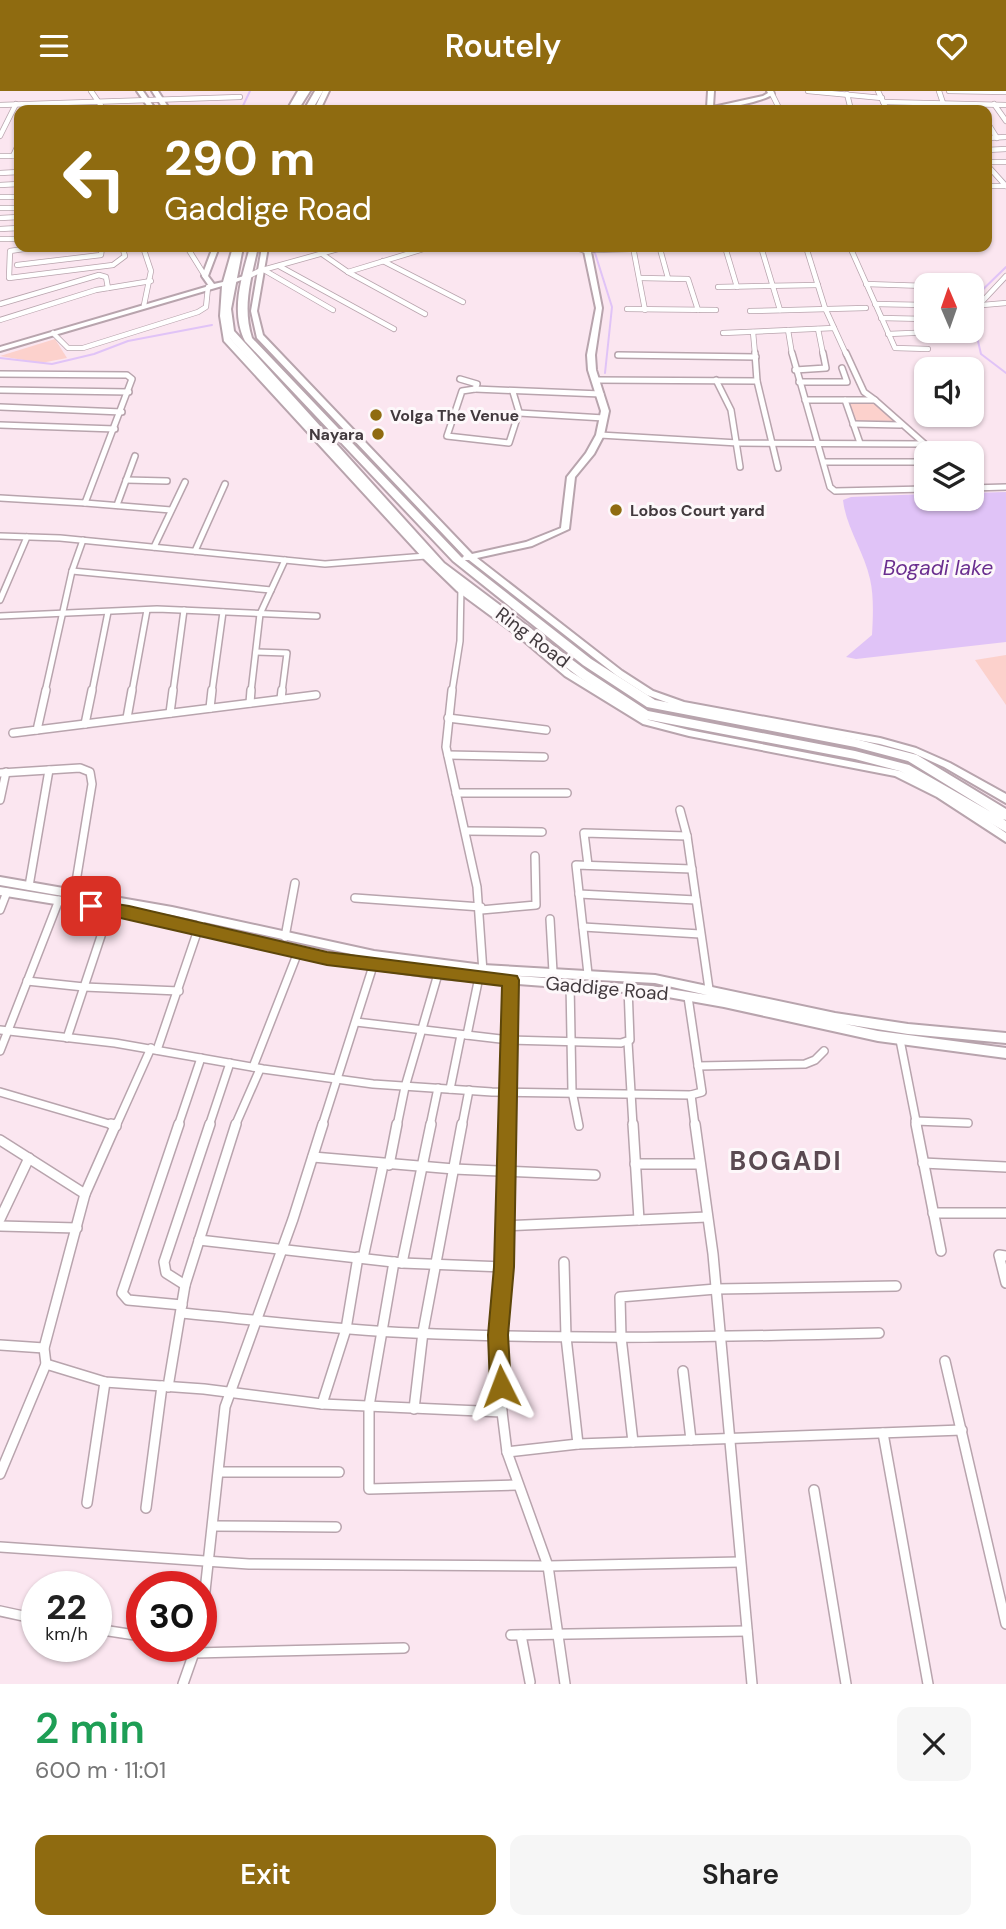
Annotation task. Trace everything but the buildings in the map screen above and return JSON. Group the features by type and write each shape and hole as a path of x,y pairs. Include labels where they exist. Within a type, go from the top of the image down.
{"highway":[{"name":"Ring Road","path":"237,252 226,309 229,332 440,565 579,676 644,715 855,755 904,768 1006,827"},
{"name":"Ring Road","path":"253,252 241,307 242,324 248,339 464,558 475,573 587,662 651,704 855,743 912,758 1006,815"}],"street":[{"path":"91,91 101,105"},
{"path":"140,91 150,105"},
{"path":"155,91 163,105"},
{"path":"236,105 243,91"},
{"path":"732,105 769,96 770,91"},
{"path":"808,91 844,93 904,102 1006,104"},
{"path":"878,91 885,105"},
{"path":"939,91 946,103"},
{"path":"949,91 1006,92"},
{"path":"0,105 240,97"},
{"path":"994,104 1006,121"},
{"path":"0,136 14,108"},
{"path":"992,129 998,138"},
{"path":"992,138 1006,137"},
{"path":"992,170 1006,186"},
{"path":"14,250 10,251 9,278 113,265 125,256 124,252"},
{"path":"17,263 93,252"},
{"path":"144,305 152,268 145,252"},
{"path":"52,333 68,348 83,348 198,312 206,307 210,287 190,252"},
{"path":"205,276 214,252"},
{"path":"264,252 254,311 260,336 464,558 619,673 650,693 682,705 880,741 916,751 947,765 1006,799"},
{"path":"0,349 328,252"},
{"path":"348,272 413,252"},
{"path":"464,558 529,544 565,529 571,477 590,454 600,435 604,418 591,355 599,308 595,252"},
{"path":"634,252 641,278 645,310"},
{"path":"664,252 668,278"},
{"path":"726,252 737,287"},
{"path":"762,252 780,310"},
{"path":"808,252 825,308 864,392 921,441"},
{"path":"852,252 895,348 928,349"},
{"path":"321,254 425,314"},
{"path":"383,261 463,302"},
{"path":"279,265 394,330"},
{"path":"262,270 333,310"},
{"path":"0,304 99,275 106,277 108,288"},
{"path":"984,297 1006,276"},
{"path":"641,278 680,278 691,283 698,310"},
{"path":"0,320 108,288 137,281 151,281"},
{"path":"229,283 223,307 227,339 426,556 460,583"},
{"path":"866,284 914,286"},
{"path":"718,288 818,285"},
{"path":"984,305 1006,303"},
{"path":"875,304 914,305"},
{"path":"750,311 866,308"},
{"path":"627,309 716,310"},
{"path":"881,318 914,319"},
{"path":"723,333 834,328"},
{"path":"795,370 826,368 818,329"},
{"path":"788,330 795,370 830,487 835,491 914,489"},
{"path":"753,332 757,381 778,468"},
{"path":"888,334 914,334"},
{"path":"618,355 756,357"},
{"path":"799,382 847,382 842,368"},
{"path":"0,374 132,377 122,412 85,503"},
{"path":"460,379 477,384 475,389"},
{"path":"595,380 757,381"},
{"path":"716,380 726,392 738,443 740,467"},
{"path":"513,392 519,413 509,443 447,436 462,391 475,389 601,394"},
{"path":"0,390 129,392"},
{"path":"805,400 875,400"},
{"path":"845,400 860,443"},
{"path":"0,407 122,412"},
{"path":"519,413 604,418"},
{"path":"853,424 902,425"},
{"path":"0,425 115,429"},
{"path":"600,435 738,443 914,444"},
{"path":"117,505 135,456"},
{"path":"824,462 914,462"},
{"path":"126,480 167,481"},
{"path":"154,547 185,482"},
{"path":"195,551 225,484"},
{"path":"984,487 1006,487"},
{"path":"0,498 171,510"},
{"path":"0,536 83,540 326,564 426,556"},
{"path":"0,600 27,537"},
{"path":"37,730 61,615 83,540"},
{"path":"250,703 260,614 285,560"},
{"path":"72,571 271,590"},
{"path":"460,583 475,573"},
{"path":"450,1089 482,975 481,909 448,755 446,732 460,641 460,583"},
{"path":"127,718 147,610"},
{"path":"0,616 184,610 317,617"},
{"path":"170,713 184,610"},
{"path":"85,724 108,612"},
{"path":"210,708 223,612"},
{"path":"256,652 287,653 281,699"},
{"path":"579,676 624,710 661,727 897,772 942,794 1006,838"},
{"path":"13,733 316,695"},
{"path":"449,718 546,730"},
{"path":"448,755 544,757"},
{"path":"0,800 3,773 80,768 90,772 92,778 74,894"},
{"path":"29,886 49,770"},
{"path":"456,793 567,793"},
{"path":"680,810 687,836 709,989"},
{"path":"466,831 542,832"},
{"path":"588,865 584,833 687,836"},
{"path":"355,898 481,909 536,905 535,856"},
{"path":"588,974 576,865 691,869"},
{"name":"Gaddige Road","path":"0,881 74,894 200,924 298,952 373,966 438,974 553,972 655,979 847,1020 1006,1038"},
{"path":"285,937 295,883"},
{"path":"0,910 4,892"},
{"name":"Gaddige Road","path":"4,892 285,937 511,980 628,987 724,1002 900,1040 1006,1053"},
{"path":"579,894 696,900"},
{"path":"0,1051 4,1031 59,900"},
{"path":"67,1038 110,909"},
{"path":"550,919 553,972"},
{"path":"0,1474 46,1364 44,1347 85,1194 179,991 200,924"},
{"path":"583,927 700,934"},
{"path":"146,1508 165,1387 185,1285 240,1112 298,952"},
{"path":"209,1571 226,1407 259,1320 373,966"},
{"path":"322,1404 346,1329 361,1258 405,1087 438,974"},
{"path":"511,980 504,1267 498,1335 502,1412 507,1452 548,1566 565,1684"},
{"path":"27,981 84,987 179,991"},
{"path":"570,983 572,1091 579,1126"},
{"path":"628,987 631,1031 628,1042 639,1220"},
{"path":"4,1031 154,1049 257,1068 405,1087 508,1093 572,1091 691,1095 702,1092 688,997"},
{"path":"356,1022 509,1040 628,1042"},
{"path":"900,1040 941,1251"},
{"path":"698,1066 805,1064 815,1060 824,1051"},
{"path":"201,1058 121,1293 128,1300 259,1320 346,1329 566,1337 879,1333"},
{"path":"185,1285 166,1273 164,1262 230,1063"},
{"path":"438,1088 382,1330 369,1406 369,1489 517,1485"},
{"path":"414,1409 423,1332 469,1090"},
{"path":"0,1092 116,1126"},
{"path":"691,1095 716,1289 752,1684"},
{"path":"915,1121 968,1123"},
{"path":"0,1140 85,1194"},
{"path":"313,1157 421,1169 595,1175"},
{"path":"0,1219 29,1158"},
{"path":"923,1163 1006,1167"},
{"path":"635,1164 700,1164"},
{"path":"933,1213 1006,1213"},
{"path":"505,1226 707,1217"},
{"path":"0,1226 77,1228"},
{"path":"200,1240 398,1262 504,1267"},
{"path":"1006,1255 999,1255 1006,1283"},
{"path":"564,1262 566,1337 578,1444"},
{"path":"633,1442 621,1337 620,1297 716,1289 896,1286"},
{"path":"0,1345 44,1347"},
{"path":"945,1361 1006,1623"},
{"path":"46,1364 105,1382 322,1404 502,1412"},
{"path":"683,1371 691,1440"},
{"path":"87,1503 105,1382"},
{"path":"507,1452 578,1444 962,1430"},
{"path":"883,1433 928,1684"},
{"path":"219,1472 339,1472"},
{"path":"814,1490 846,1684"},
{"path":"214,1526 336,1527"},
{"path":"0,1547 210,1562 548,1566 740,1562"},
{"path":"0,1611 21,1616"},
{"path":"530,1682 516,1635 747,1631"},
{"path":"217,1650 404,1648"},
{"path":"183,1684 191,1662"}],"shaded area":[{"path":"55,339 67,358 41,363 0,356"},
{"path":"848,401 875,401 899,423 855,423"},
{"path":"1006,655 1006,705 975,660"}],"water":[{"name":"Bogadi lake","path":"1006,492 1006,642 856,659 846,657 872,635 873,607 867,569 843,500 851,497 914,494 914,511 984,511 984,493"}],"waterway":[{"path":"243,105 250,91"},
{"path":"595,253 612,307 605,373"},
{"path":"984,288 1006,267"},
{"path":"0,358 52,364 94,354 128,341 212,325"},
{"path":"978,343 981,354 1006,373"}],"place":[{"name":"Volga The Venue","path":"376,415"},
{"name":"Nayara","path":"378,434"},
{"name":"Lobos Court yard","path":"616,510"}],"district":[{"name":"BOGADI","path":"786,1161"}],"route":[{"path":"91,906 129,912 327,958 438,974 511,980 504,1267 498,1335 501,1386"}]}
